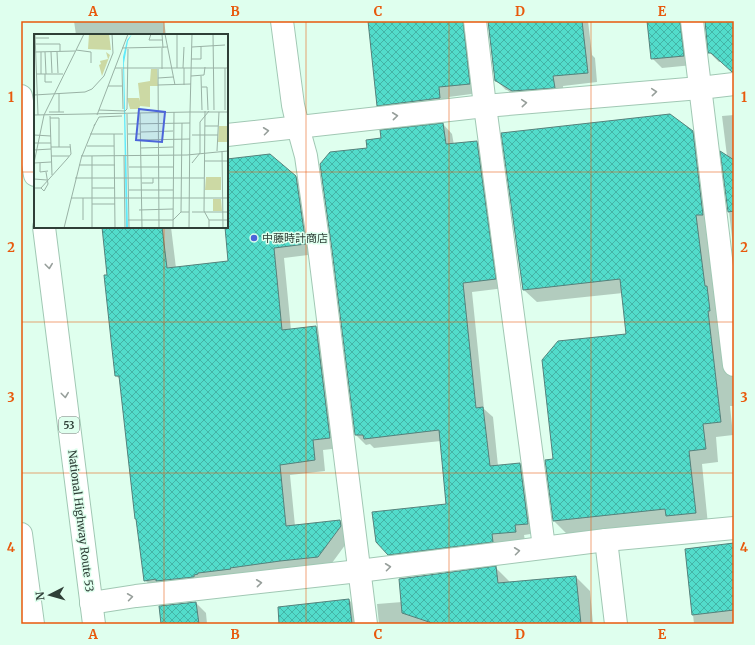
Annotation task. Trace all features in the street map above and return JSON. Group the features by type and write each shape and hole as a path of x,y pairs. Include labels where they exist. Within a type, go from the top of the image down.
{"main road":[{"path":"282,21 293,105 306,156 318,239 366,624"},
{"path":"475,21 544,547"},
{"path":"692,21 734,365"},
{"path":"228,135 485,106 734,84"},
{"path":"21,96 31,161"},
{"name":"National Highway Route 53","path":"44,228 94,624"},
{"path":"91,603 544,547 734,528"},
{"path":"21,534 33,624"},
{"path":"606,540 616,624"}],"building":[{"path":"368,21 463,21 470,84 439,87 440,98 377,106"},
{"path":"488,21 582,21 588,73 553,76 555,88 512,91 495,81"},
{"path":"647,21 680,21 684,56 651,59"},
{"path":"705,21 734,21 734,72 732,72 711,53 708,53"},
{"path":"670,114 693,131 703,215 696,215 705,286 707,286 710,311 708,311 721,422 703,424 706,449 689,451 696,513 666,516 665,509 553,521 545,460 553,459 542,360 558,341 626,334 620,279 523,290 501,133"},
{"path":"443,123 446,144 477,141 496,279 463,283 476,408 483,407 490,466 520,463 528,524 515,525 516,532 492,534 493,542 388,555 376,542 372,512 446,504 439,430 364,439 363,435 355,435 320,164 330,152 367,148 366,140 381,138 380,130"},
{"path":"720,151 734,160 734,211 728,212"},
{"path":"270,154 296,176 306,244 274,248 282,330 316,326 330,438 313,440 315,460 280,465 286,526 340,520 341,526 318,557 198,573 194,575 194,577 144,581 135,519 119,376 115,376 104,275 107,275 102,228 162,228 167,268 228,261 225,228 228,228 228,159"},
{"path":"734,543 734,610 692,615 685,549"},
{"path":"496,566 498,583 576,576 581,624 435,624 402,613 399,579"},
{"path":"349,599 352,624 279,624 278,607"},
{"path":"196,602 199,624 161,624 159,606"}],"place":[{"name":"中藤時計商店","path":"254,238"}]}
